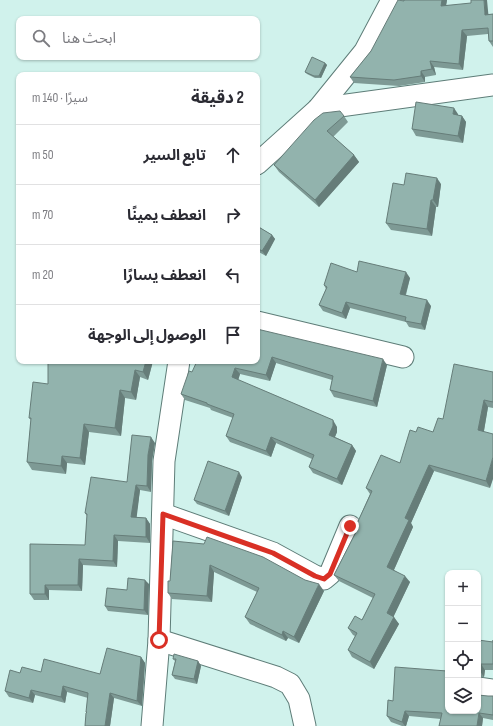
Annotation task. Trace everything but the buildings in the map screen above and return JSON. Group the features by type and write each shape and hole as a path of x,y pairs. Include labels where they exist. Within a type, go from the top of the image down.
{"street":[{"path":"260,161 318,109 365,51 392,0"},
{"path":"318,109 493,85"},
{"path":"260,323 403,358"},
{"path":"152,726 159,640 164,461 179,364"},
{"path":"163,514 273,553 315,576 324,579 330,574 350,526"},
{"path":"159,640 276,677 290,684 299,699 305,726"},
{"path":"481,688 493,690"}],"route":[{"path":"159,640 163,514 273,553 315,576 324,579 330,574 350,526"}]}
